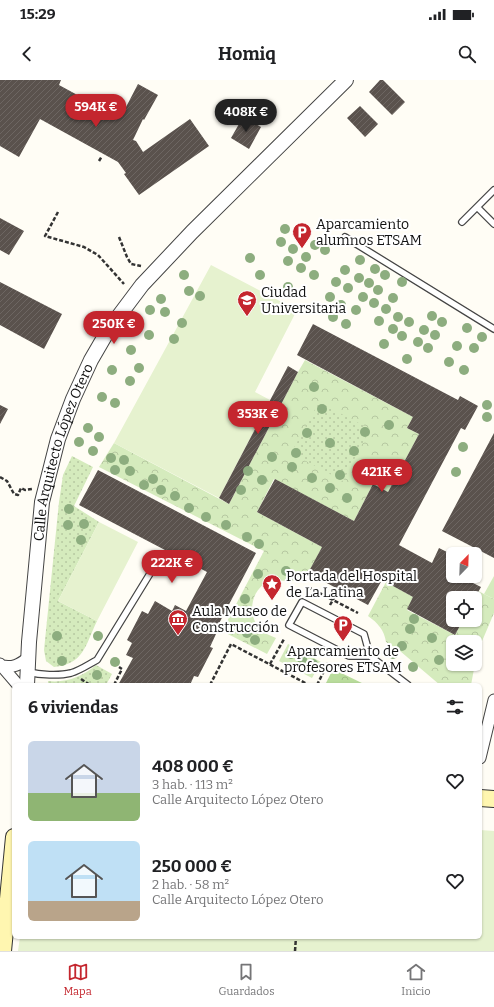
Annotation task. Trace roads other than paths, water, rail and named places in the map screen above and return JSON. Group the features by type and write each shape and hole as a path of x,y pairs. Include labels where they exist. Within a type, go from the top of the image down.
{"main road":[{"path":"482,798 494,800"},
{"path":"3,951 12,863"}],"street":[{"name":"Calle Arquitecto López Otero","path":"27,679 42,502 58,440 72,399 91,360 109,329 142,285 192,232 346,80"},
{"path":"1,665 9,667 18,666 28,658"},
{"path":"1,665 16,683"},
{"path":"483,734 494,700"}],"lane":[{"path":"462,222 494,190"},
{"path":"477,207 494,224"},
{"path":"345,237 494,329"},
{"path":"27,679 40,675 71,673 97,660 151,572"},
{"path":"370,656 364,634 302,602 289,625 349,656 370,656 405,683"}],"place":[{"name":"Aparcamiento alumnos ETSAM","path":"302,249"},
{"name":"Ciudad Universitaria","path":"247,317"},
{"name":"Portada del Hospital de La Latina","path":"272,601"},
{"name":"Aula Museo de Construcción","path":"178,636"},
{"name":"Aparcamiento de profesores ETSAM","path":"343,642"}]}
